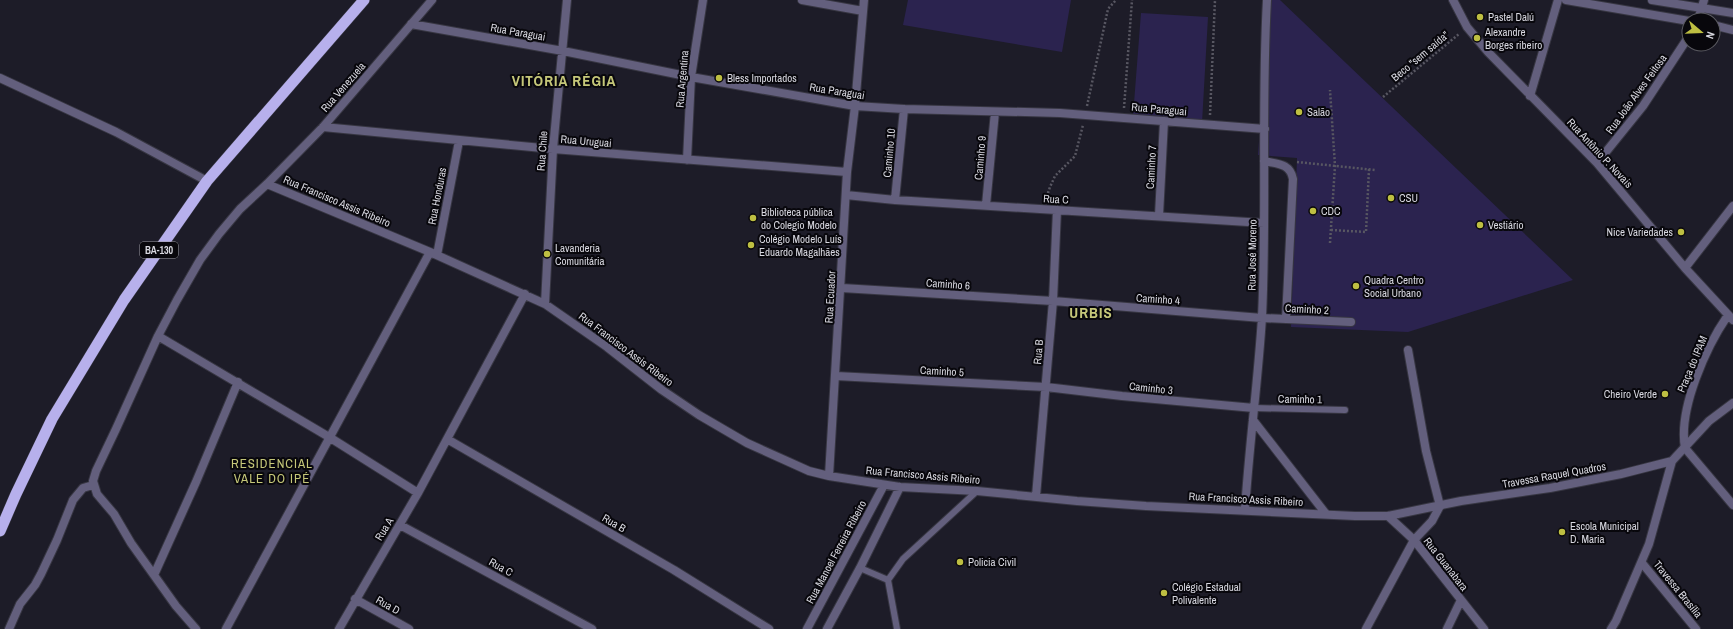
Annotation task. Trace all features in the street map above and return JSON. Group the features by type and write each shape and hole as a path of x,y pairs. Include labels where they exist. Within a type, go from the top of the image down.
{"highway":[{"name":"BA-130","path":"0,531 16,494 56,413 124,300 207,181 364,0"}],"street":[{"name":"Rua Venezuela","path":"93,485 96,471 158,336 176,300 200,260 218,234 240,209 267,184 322,127 432,0"},
{"name":"Rua Chile","path":"545,304 553,149 567,0"},
{"name":"Rua Argentina","path":"687,160 691,77 703,0"},
{"path":"802,0 863,11"},
{"name":"Rua Ecuador","path":"829,476 842,288 847,172 856,106 864,0"},
{"name":"Rua José Moreno","path":"1245,510 1262,318 1265,129 1264,49 1268,0"},
{"name":"Rua Antônio P. Novais","path":"1453,0 1467,27 1499,65 1597,163 1685,268 1731,318"},
{"path":"1530,96 1558,0"},
{"path":"1566,0 1681,20"},
{"path":"1652,0 1703,4 1733,13"},
{"name":"Rua Paraguai","path":"411,24 563,51 691,77 856,106 904,109 1060,113 1265,129"},
{"path":"1721,28 1733,30"},
{"name":"Rua João Alves Feitosa","path":"1597,163 1643,106 1681,48"},
{"path":"0,78 116,132 207,181"},
{"name":"Caminho 10","path":"895,200 904,109"},
{"name":"Caminho 9","path":"986,205 995,112"},
{"name":"Caminho 7","path":"1159,215 1164,121"},
{"name":"Rua Uruguai","path":"322,127 459,141 847,172"},
{"name":"Rua Honduras","path":"226,629 330,437 433,254 459,141"},
{"path":"1264,161 1288,168 1291,171 1293,179 1286,319"},
{"name":"Rua Francisco Assis Ribeiro","path":"267,184 433,254 545,304 607,347 662,390 699,415 776,458 810,471 829,476 900,487 977,491 1130,504 1355,516 1388,516"},
{"name":"Rua C","path":"846,195 895,200 1159,215 1264,223"},
{"path":"1685,268 1733,206"},
{"name":"Rua B","path":"1036,496 1053,301 1057,210"},
{"name":"Caminho 6","path":"842,288 1053,301"},
{"path":"447,439 525,294"},
{"name":"Caminho 4","path":"1053,301 1262,318"},
{"name":"Caminho 2","path":"1262,318 1351,322"},
{"name":"Praça do IPAM","path":"1686,448 1683,437 1690,394 1720,326 1731,318"},
{"path":"158,336 330,437 418,493"},
{"path":"1366,629 1414,540 1432,521 1440,506 1426,451 1408,350"},
{"name":"Caminho 5","path":"836,376 1046,387"},
{"path":"154,575 196,482 238,382"},
{"name":"Caminho 3","path":"1046,387 1122,396 1254,408"},
{"path":"1611,629 1617,625 1642,563 1655,524 1672,461 1710,421 1733,403"},
{"path":"1253,420 1326,514"},
{"name":"Rua B","path":"447,439 674,570 769,629"},
{"name":"Rua A","path":"339,629 355,599 400,525 447,439"},
{"path":"1686,448 1733,506"},
{"name":"Travessa Raquel Quadros","path":"1388,516 1550,488 1622,474 1672,461"},
{"path":"9,629 20,604 35,585 46,564 73,500 82,488 93,485 97,494 114,514 176,606 196,629"},
{"name":"Rua Manoel Ferreira Ribeiro","path":"807,629 884,485"},
{"path":"827,629 860,568 900,487"},
{"name":"Rua Guanabara","path":"1388,516 1414,540 1484,629"},
{"name":"Rua C","path":"400,525 592,629"},
{"name":"Travessa Brasília","path":"1642,563 1696,629"},
{"name":"Rua D","path":"355,599 409,629"},
{"path":"1447,629 1461,600"}],"lane":[{"name":"Caminho 1","path":"1254,408 1345,410"},
{"path":"897,629 888,580 903,559 977,491"},
{"path":"860,568 888,580"}],"path":[{"path":"1124,112 1132,0"},
{"path":"1210,120 1215,0"},
{"name":"Beco \"sem saída\"","path":"1383,97 1467,27"},
{"path":"1330,90 1335,166 1330,243"},
{"path":"1296,162 1375,170"},
{"path":"1331,230 1366,232 1369,169"}],"shaded area":[{"path":"908,0 1071,0 1062,52 903,25"},
{"name":"CSU","path":"1269,0 1280,0 1573,280 1408,332 1291,327 1297,158 1258,155"},
{"path":"1141,13 1208,17 1202,123 1133,116"}],"place":[{"name":"Pastel Dalú","path":"1480,17"},
{"name":"Alexandre Borges ribeiro","path":"1477,38"},
{"name":"Bless Importados","path":"719,78"},
{"name":"Salão","path":"1299,112"},
{"name":"CSU","path":"1391,198"},
{"name":"CDC","path":"1313,211"},
{"name":"Biblioteca pública do Colegio Modelo","path":"753,218"},
{"name":"Vestiário","path":"1480,225"},
{"name":"Nice Variedades","path":"1681,232"},
{"name":"Colégio Modelo Luís Eduardo Magalhães","path":"751,245"},
{"name":"Lavanderia Comunitária","path":"547,254"},
{"name":"Quadra Centro Social Urbano","path":"1356,286"},
{"name":"Cheiro Verde","path":"1665,394"},
{"name":"Escola Municipal D. Maria","path":"1562,532"},
{"name":"Policia Civil","path":"960,562"},
{"name":"Colégio Estadual Polivalente","path":"1164,593"}],"district":[{"name":"VITÓRIA RÉGIA","path":"564,81"},
{"name":"URBIS","path":"1091,313"},
{"name":"RESIDENCIAL VALE DO IPÉ","path":"272,470"}]}
